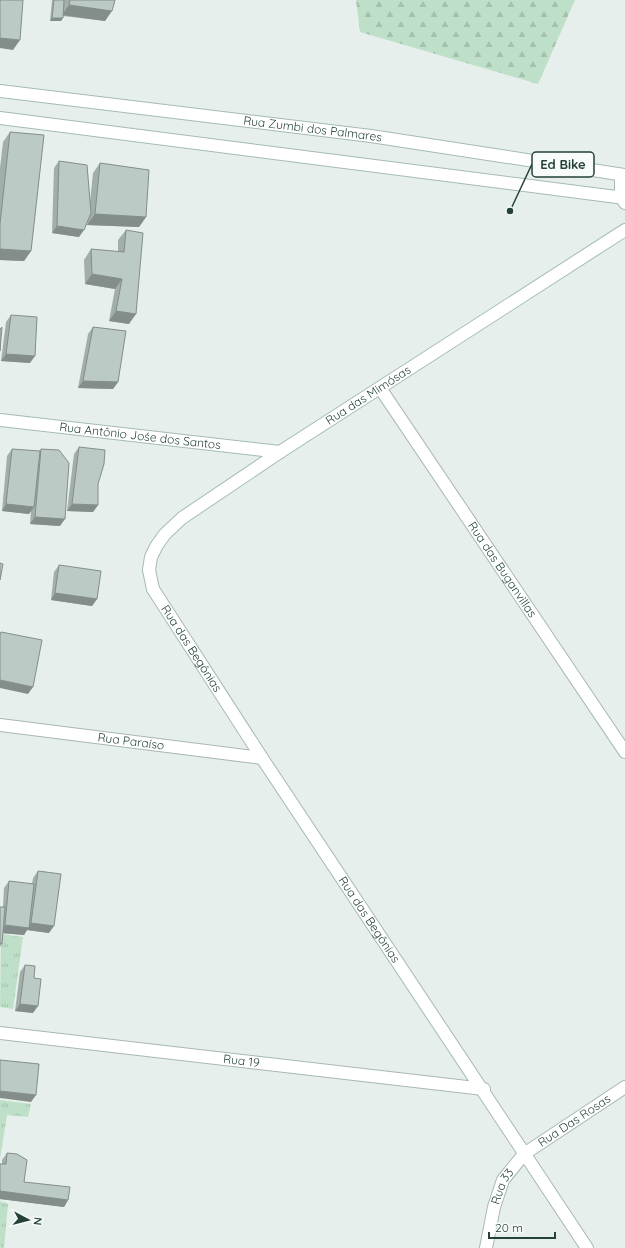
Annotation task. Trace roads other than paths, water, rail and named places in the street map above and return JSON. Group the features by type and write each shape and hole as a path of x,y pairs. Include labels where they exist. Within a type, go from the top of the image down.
{"street":[{"name":"Rua Zumbi dos Palmares","path":"0,91 371,136 623,175"},
{"path":"0,118 624,199 623,175"},
{"name":"Rua das Mimósas","path":"153,589 150,570 151,557 165,534 182,518 280,452 625,230"},
{"name":"Rua das Buganvillas","path":"380,388 625,752"},
{"name":"Rua Antônio Jośe dos Santos","path":"0,420 280,452"},
{"name":"Rua das Begônias","path":"153,589 262,758 484,1089 524,1154 587,1248"},
{"name":"Rua Paraíso","path":"0,725 262,758"},
{"name":"Rua 19","path":"0,1033 484,1089"},
{"name":"Rua Das Rosas","path":"524,1154 625,1087"},
{"name":"Rua 33","path":"486,1248 494,1207 503,1180 524,1154"}],"place":[{"name":"Ed Bike","path":"510,211"}]}
